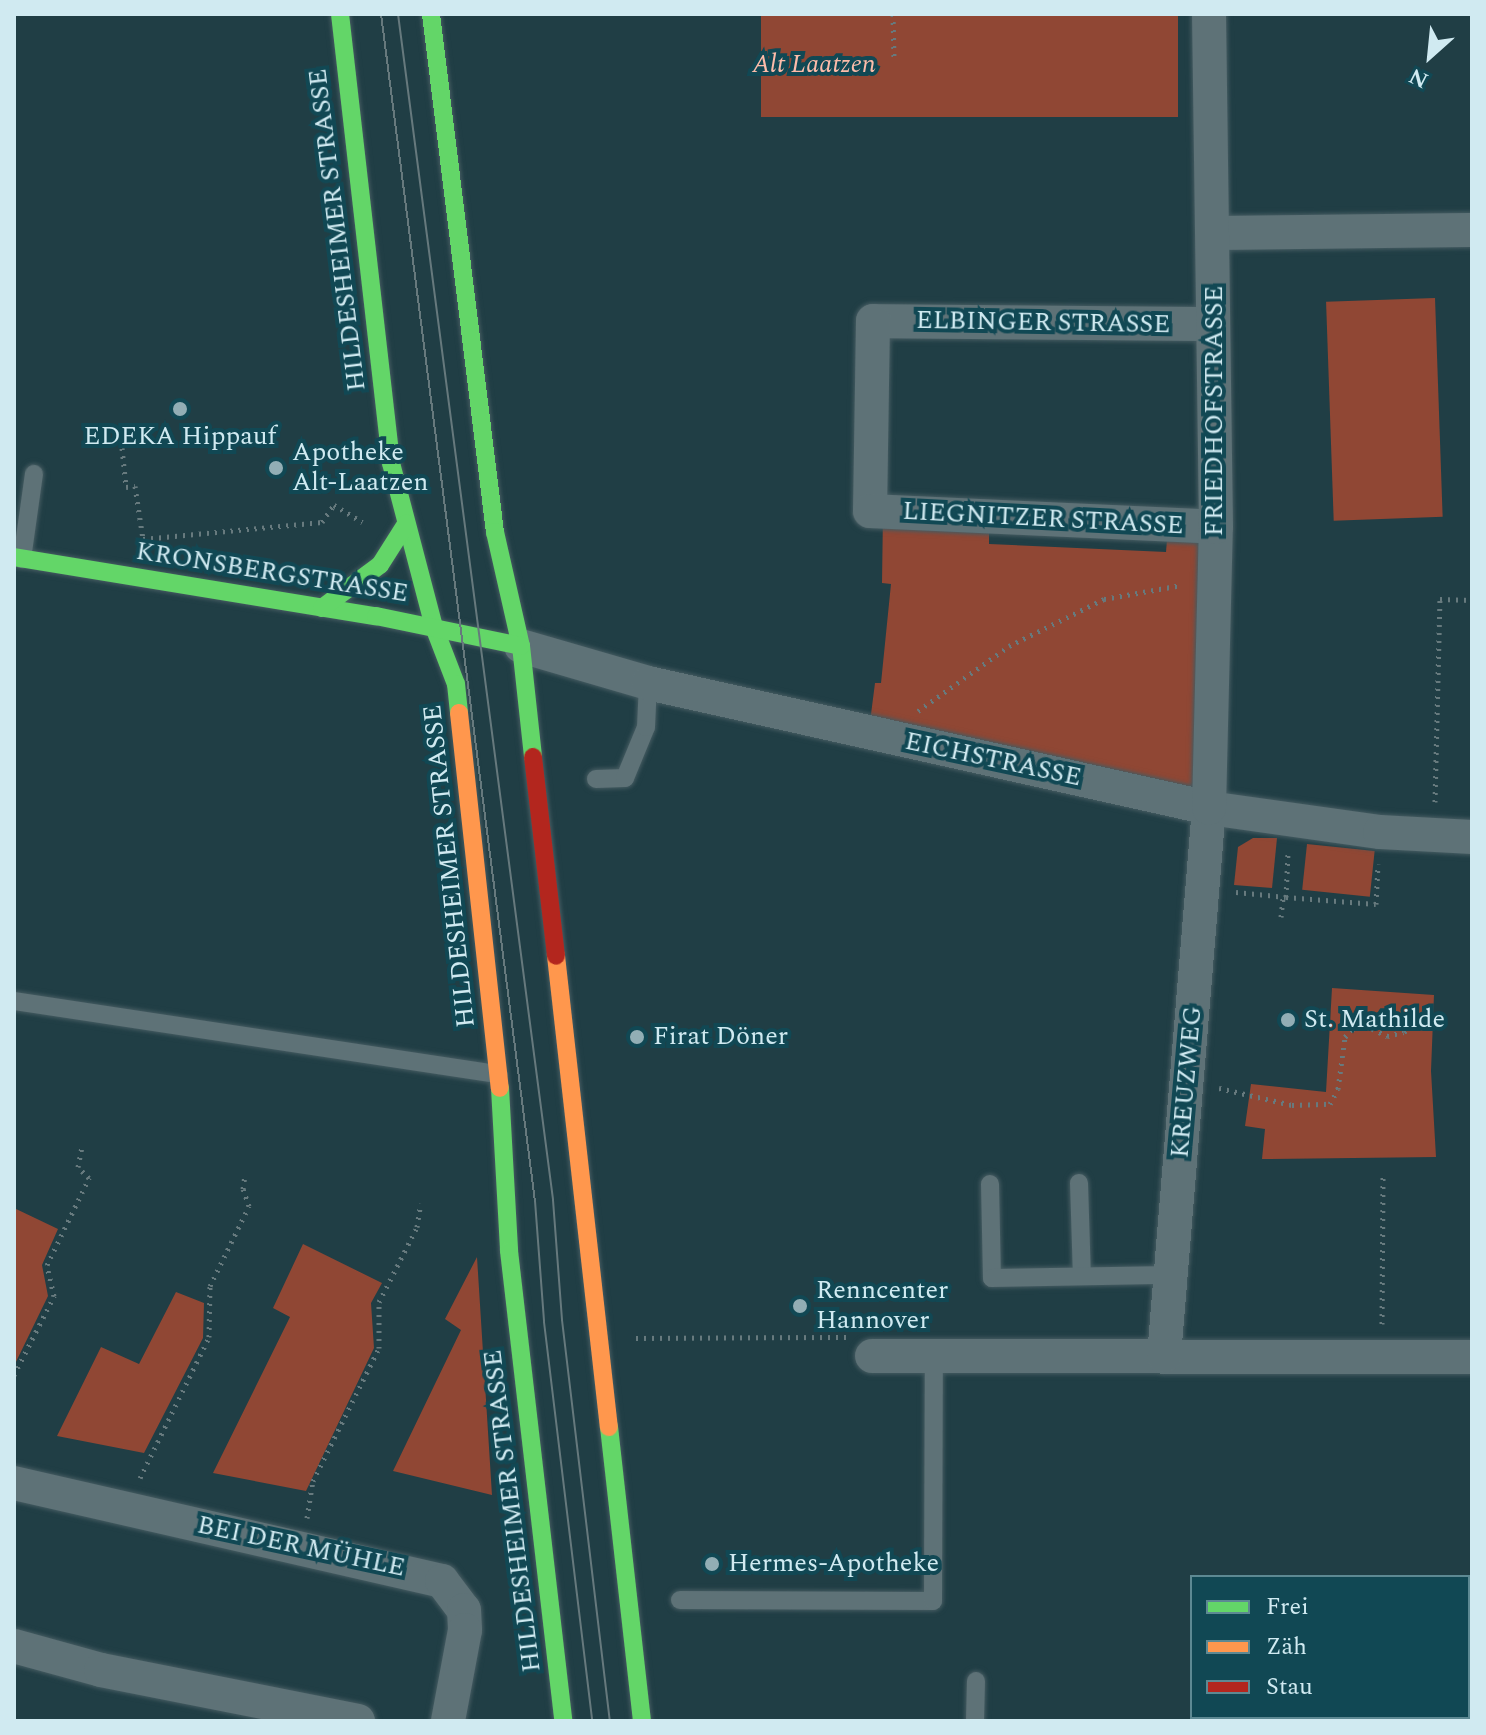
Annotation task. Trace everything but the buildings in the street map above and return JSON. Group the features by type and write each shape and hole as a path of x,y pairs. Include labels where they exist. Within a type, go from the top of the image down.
{"main road":[{"name":"HILDESHEIMER STRASSE","path":"340,14 396,491 434,627 456,684 499,1074 509,1251 563,1721"},
{"path":"431,14 495,532 521,646 642,1721"},
{"path":"322,608 380,565 406,524"},
{"name":"KRONSBERGSTRASSE","path":"18,558 434,627 521,646"}],"street":[{"name":"FRIEDHOFSTRASSE","path":"1209,14 1216,527 1209,808"},
{"path":"1214,233 1472,230"},
{"name":"ELBINGER STRASSE","path":"870,511 873,321 1213,324"},
{"name":"LIEGNITZER STRASSE","path":"870,511 1216,527"},
{"name":"EICHSTRASSE","path":"521,646 648,683 1209,808 1380,832 1472,837"},
{"name":"KREUZWEG","path":"1164,1356 1209,808"},
{"path":"872,1356 1472,1357"},
{"name":"BEI DER MÜHLE","path":"14,1483 424,1574 456,1595 465,1630 448,1721"},
{"path":"14,1646 101,1670 336,1718"}],"lane":[{"path":"18,558 34,474"},
{"path":"596,779 625,778 646,727 648,683"},
{"path":"14,1001 499,1074"},
{"path":"1079,1183 1082,1276"},
{"path":"990,1184 992,1278 1171,1275"},
{"path":"680,1600 933,1601 934,1357"},
{"path":"975,1721 976,1681"}],"path":[{"path":"893,14 894,58"},
{"path":"122,448 126,487 135,486 143,539 322,522 334,505 367,525 365,496 396,491"},
{"path":"896,738 927,700 1050,626 1104,599 1215,580"},
{"path":"1434,835 1440,599 1472,600"},
{"path":"1281,917 1290,820"},
{"path":"1203,888 1376,904 1380,832"},
{"path":"1187,1084 1250,1091 1292,1105 1330,1104 1338,1089 1345,1037 1352,1029 1365,1025 1387,1036 1404,1032 1427,1014"},
{"path":"14,1375 54,1296 47,1265 89,1178 78,1167 82,1147"},
{"path":"126,1508 209,1337 210,1286 249,1206 243,1189 245,1175"},
{"path":"1382,1357 1383,1176"},
{"path":"302,1547 313,1481 379,1348 379,1302 417,1227 421,1203"},
{"path":"597,1338 862,1337 872,1356"}],"green space":[{"name":"Alt Laatzen","path":"761,14 1178,14 1178,117 761,117"},
{"path":"1435,298 1443,517 1334,521 1326,302"},
{"path":"883,512 989,519 989,544 1166,552 1168,527 1206,529 1206,800 870,722 875,683 881,683 891,584 882,583"},
{"path":"1253,838 1277,838 1272,888 1234,885 1238,847"},
{"path":"1307,844 1375,851 1370,897 1302,890"},
{"path":"1332,988 1434,995 1431,1071 1436,1157 1262,1159 1265,1129 1245,1126 1251,1084 1326,1092"},
{"path":"14,1208 58,1229 42,1265 48,1296 14,1366"},
{"path":"303,1244 382,1283 371,1303 374,1348 306,1491 213,1473 290,1317 273,1308"},
{"path":"477,1257 492,1495 393,1471 461,1330 445,1319"},
{"path":"176,1292 204,1303 203,1338 144,1453 57,1436 101,1347 139,1364"}],"tram line":[{"path":"381,14 535,1201 544,1322 592,1721"},
{"path":"398,14 553,1200 562,1320 610,1721"}],"traffic: fast":[{"path":"340,14 391,463 434,627 456,684 459,713"},
{"path":"431,14 495,532 521,646 533,757"},
{"path":"322,608 380,565 406,524"},
{"path":"14,557 376,616 521,646"},
{"path":"500,1088 509,1251 563,1721"},
{"path":"609,1427 642,1721"}],"traffic: slow":[{"path":"459,713 500,1088"},
{"path":"556,956 609,1427"}],"traffic: jam":[{"path":"533,757 556,956"}],"place":[{"name":"EDEKA Hippauf","path":"180,409"},
{"name":"Apotheke Alt-Laatzen","path":"276,468"},
{"name":"St. Mathilde","path":"1288,1020"},
{"name":"Firat Döner","path":"637,1037"},
{"name":"Renncenter Hannover","path":"800,1306"},
{"name":"Hermes-Apotheke","path":"712,1564"}]}
